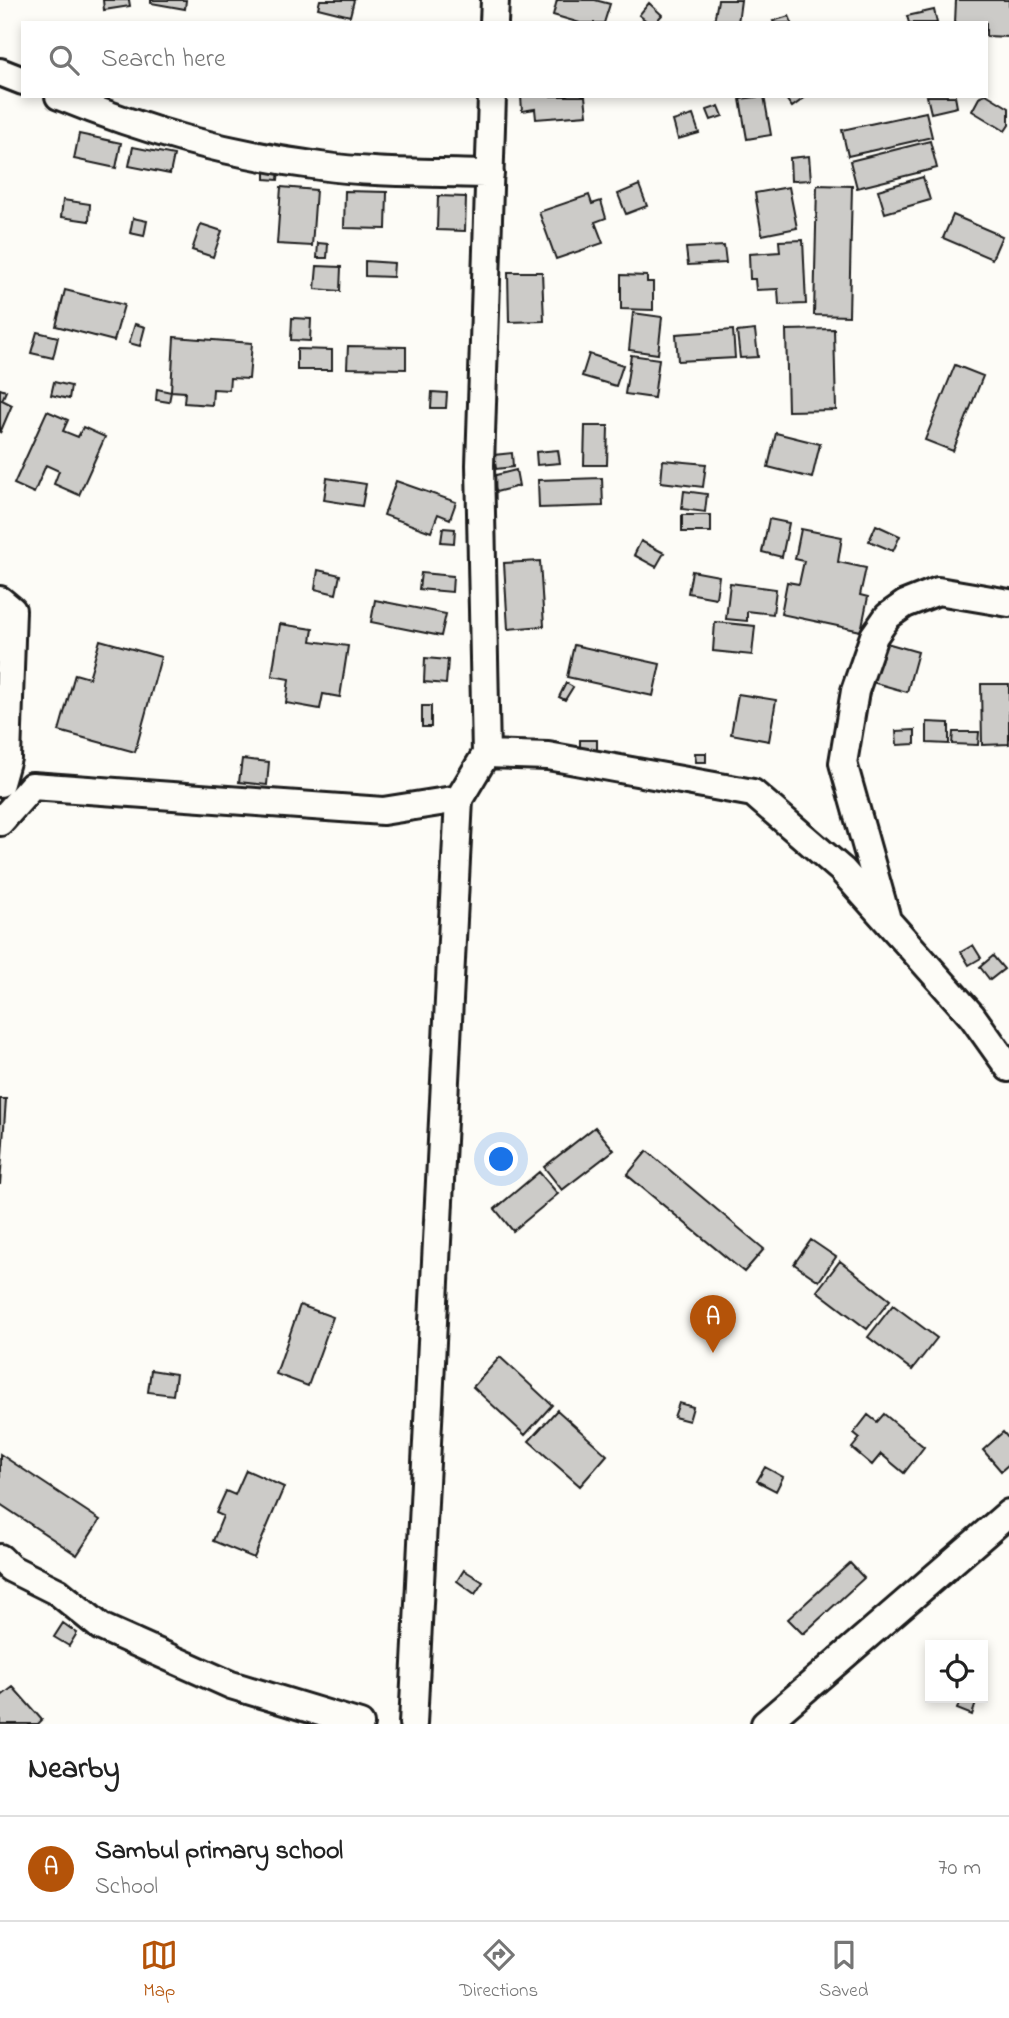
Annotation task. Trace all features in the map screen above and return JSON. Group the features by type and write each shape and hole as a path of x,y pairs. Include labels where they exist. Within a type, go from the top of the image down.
{"street":[{"path":"494,21 495,0"},
{"path":"0,72 21,81"},
{"path":"64,98 131,126 219,150 322,167 490,174"},
{"path":"412,1724 459,799 486,754 480,465 492,98"},
{"path":"888,922 843,763 855,691 874,636 888,616 905,604 938,591 1009,603"},
{"path":"0,600 12,610 0,783"},
{"path":"486,754 548,755 753,793 842,870 972,1016 1009,1068"},
{"path":"0,822 32,786 383,811 459,799"},
{"path":"765,1724 1009,1513"},
{"path":"3,1563 58,1592 101,1627 231,1685 360,1724"}],"building":[{"path":"103,0 129,0 130,6 104,10"},
{"path":"151,0 186,0 185,9 151,3"},
{"path":"320,0 354,0 350,16 318,8"},
{"path":"557,0 595,0 610,4 605,21 573,21 553,15"},
{"path":"718,0 741,0 738,21 714,21"},
{"path":"956,0 1009,0 1009,37 988,36 988,21 955,21"},
{"path":"649,3 662,15 657,21 646,21 639,15"},
{"path":"934,10 937,21 908,21 907,16"},
{"path":"789,16 791,21 773,21"},
{"path":"988,95 1009,108 1009,125 1005,131 972,111 979,98 988,98"},
{"path":"521,98 585,98 587,115 536,119 535,109 522,111"},
{"path":"764,98 771,135 747,139 740,99"},
{"path":"785,98 804,98 792,107"},
{"path":"927,98 955,98 957,107 931,113"},
{"path":"719,106 723,116 711,120 707,110"},
{"path":"926,112 932,137 848,156 842,130"},
{"path":"693,115 699,133 678,139 673,121"},
{"path":"79,134 121,143 116,168 74,159"},
{"path":"930,141 937,168 857,188 850,161"},
{"path":"133,147 174,155 170,174 129,166"},
{"path":"809,156 811,180 791,181 790,158"},
{"path":"265,167 279,168 278,180 265,179"},
{"path":"923,177 930,200 885,213 878,190"},
{"path":"639,185 647,206 626,214 618,194"},
{"path":"817,185 852,186 849,316 814,315"},
{"path":"281,187 316,190 312,246 277,244"},
{"path":"789,187 797,228 762,235 755,193"},
{"path":"345,191 387,192 386,229 344,228"},
{"path":"589,195 592,204 601,201 606,218 595,222 603,243 556,259 539,212"},
{"path":"438,196 466,197 465,231 437,230"},
{"path":"63,200 90,204 89,221 61,217"},
{"path":"953,215 1002,236 992,259 943,238"},
{"path":"133,218 147,221 144,236 130,233"},
{"path":"201,224 222,231 213,257 192,250"},
{"path":"803,240 806,304 779,305 778,289 756,290 755,279 750,279 749,254 780,252 779,241"},
{"path":"318,243 328,244 327,258 317,258"},
{"path":"724,246 726,263 688,265 686,248"},
{"path":"365,261 394,263 393,277 365,276"},
{"path":"317,266 341,267 340,291 315,289"},
{"path":"508,272 542,272 544,321 509,322"},
{"path":"621,275 647,276 647,282 653,282 653,310 621,309"},
{"path":"65,290 124,305 114,341 56,326"},
{"path":"633,313 662,317 658,354 629,350"},
{"path":"292,318 311,319 310,341 291,340"},
{"path":"135,324 145,327 140,346 129,343"},
{"path":"834,329 836,410 788,411 786,330"},
{"path":"733,330 735,358 678,361 676,334"},
{"path":"755,330 758,357 740,358 737,332"},
{"path":"37,332 58,337 53,358 31,353"},
{"path":"174,337 252,343 249,379 230,378 229,390 213,389 212,405 184,403 185,392 171,391"},
{"path":"348,346 406,347 406,369 347,368"},
{"path":"297,349 332,350 332,370 297,370"},
{"path":"589,354 623,365 616,386 582,376"},
{"path":"631,355 659,359 654,398 625,394"},
{"path":"955,365 983,376 953,451 925,440"},
{"path":"54,382 71,386 69,399 51,395"},
{"path":"0,389 6,391 2,400 12,405 0,433"},
{"path":"157,389 171,392 169,402 156,400"},
{"path":"432,392 447,393 446,408 431,408"},
{"path":"47,411 68,420 63,431 78,437 83,427 105,437 79,495 54,484 59,471 46,465 34,493 14,484"},
{"path":"585,426 608,426 607,465 584,465"},
{"path":"776,433 820,444 812,478 768,467"},
{"path":"558,450 560,463 537,465 536,452"},
{"path":"512,453 513,467 496,469 494,455"},
{"path":"663,460 706,464 703,487 661,482"},
{"path":"516,470 519,486 496,492 492,476"},
{"path":"327,478 366,484 362,506 324,500"},
{"path":"602,478 603,506 539,508 538,480"},
{"path":"396,481 456,502 450,519 438,514 431,532 384,515"},
{"path":"684,491 707,494 705,512 682,509"},
{"path":"682,515 711,515 711,532 682,532"},
{"path":"769,519 789,523 782,557 762,552"},
{"path":"876,525 900,536 893,551 869,541"},
{"path":"443,528 455,529 454,543 441,542"},
{"path":"801,529 842,537 838,562 866,568 860,595 868,597 861,631 781,614 787,582 799,584 804,561 795,559"},
{"path":"641,541 664,553 656,567 634,555"},
{"path":"540,561 544,626 508,629 504,563"},
{"path":"318,570 340,575 336,594 315,589"},
{"path":"692,571 719,576 716,598 688,593"},
{"path":"421,573 453,576 452,592 419,589"},
{"path":"730,583 776,589 773,614 747,611 747,621 726,619"},
{"path":"375,600 446,614 441,636 371,622"},
{"path":"715,622 755,626 752,655 713,651"},
{"path":"280,624 313,629 311,641 348,646 340,697 323,694 320,709 286,703 289,679 272,676"},
{"path":"100,640 161,657 135,752 59,731 75,674 89,678"},
{"path":"883,642 918,652 907,692 872,682"},
{"path":"574,645 660,664 653,696 567,677"},
{"path":"425,658 448,660 446,684 424,682"},
{"path":"566,683 573,687 565,700 559,697"},
{"path":"981,684 1009,684 1009,744 982,745"},
{"path":"738,694 776,700 769,741 731,734"},
{"path":"422,706 431,706 431,727 422,727"},
{"path":"927,722 949,723 949,744 927,743"},
{"path":"915,730 915,744 897,745 896,731"},
{"path":"953,732 979,732 978,745 952,744"},
{"path":"580,740 597,740 597,755 580,755"},
{"path":"695,753 706,753 706,762 696,762"},
{"path":"242,759 269,762 267,785 239,782"},
{"path":"973,945 981,958 969,965 961,952"},
{"path":"993,956 1004,969 990,980 980,967"},
{"path":"0,1099 6,1099 0,1185"},
{"path":"595,1127 614,1150 562,1190 544,1167"},
{"path":"647,1151 764,1249 744,1272 627,1175"},
{"path":"539,1172 558,1194 513,1231 495,1209"},
{"path":"811,1240 836,1257 819,1281 794,1264"},
{"path":"840,1261 890,1300 867,1329 817,1291"},
{"path":"300,1305 333,1317 308,1386 276,1374"},
{"path":"893,1305 937,1338 912,1370 868,1337"},
{"path":"500,1357 552,1405 525,1435 473,1387"},
{"path":"151,1370 176,1374 173,1395 148,1392"},
{"path":"679,1403 693,1407 689,1421 674,1417"},
{"path":"557,1410 607,1455 580,1486 529,1441"},
{"path":"884,1414 924,1447 904,1473 881,1454 872,1465 852,1448 860,1438 854,1433 868,1415 877,1422"},
{"path":"1003,1432 1009,1439 1009,1464 1001,1471 983,1450"},
{"path":"0,1454 100,1520 77,1555 0,1504"},
{"path":"765,1467 783,1477 776,1491 757,1481"},
{"path":"246,1470 284,1487 254,1558 213,1541 223,1516 216,1513 226,1491 235,1495"},
{"path":"850,1563 864,1578 803,1634 788,1619"},
{"path":"464,1570 483,1582 475,1594 457,1581"},
{"path":"63,1623 77,1633 69,1646 54,1637"},
{"path":"13,1687 42,1720 38,1724 0,1724 0,1697"},
{"path":"959,1703 976,1703 972,1715 957,1709"}],"place":[{"name":"Sambul primary school","path":"713,1353"}]}
